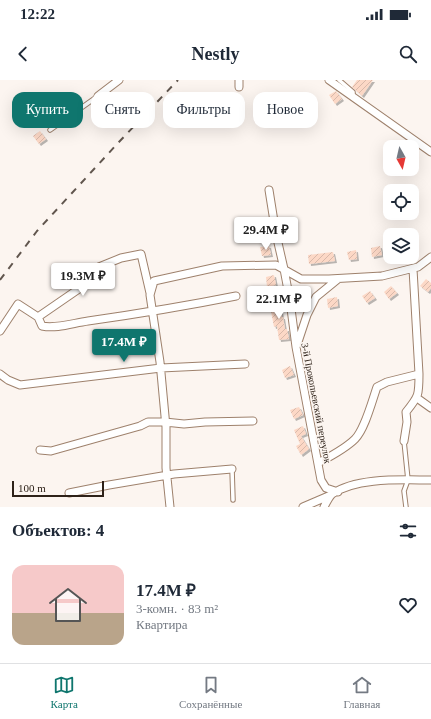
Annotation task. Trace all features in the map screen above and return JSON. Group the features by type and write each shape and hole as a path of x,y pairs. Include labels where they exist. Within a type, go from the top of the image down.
{"street":[{"path":"103,92 119,80"},
{"path":"329,80 431,152"},
{"name":"3-й Прокопьевский переулок","path":"269,190 321,480 326,488 335,493"},
{"path":"38,317 83,286 89,271 121,258 141,254 153,312 161,368 170,507"},
{"path":"150,295 154,281 222,266 276,265 301,279 338,279 382,276 413,269 431,258"},
{"path":"404,441 407,422 406,412 417,398 419,387 413,269"},
{"path":"296,347 307,315 316,297 338,279"},
{"path":"0,331 18,304 38,317 42,326 51,328 84,321 153,312 236,296"},
{"path":"0,374 8,380 20,385 161,368 246,364"},
{"path":"318,463 356,439 369,411 377,387 387,382 419,374"},
{"path":"417,398 431,408"},
{"path":"40,450 50,451 140,426 148,422 184,424 253,421"},
{"path":"69,493 167,476 232,468"},
{"path":"303,507 353,485 373,482 431,480"},
{"path":"324,507 335,493"}],"lane":[{"path":"339,80 353,92 353,97"},
{"path":"50,130 91,101"},
{"path":"404,441 408,480 404,491 406,507"},
{"path":"232,468 234,500"}],"building":[{"path":"357,80 373,80 362,96 352,87"},
{"path":"336,91 342,99 335,104 329,95"},
{"path":"40,131 46,139 39,144 33,136"},
{"path":"266,217 268,227 259,228 258,219"},
{"path":"269,246 271,255 262,256 260,247"},
{"path":"380,246 382,255 372,257 371,248"},
{"path":"356,250 357,259 349,260 347,252"},
{"path":"333,252 335,261 309,264 308,255"},
{"path":"274,275 276,285 267,287 266,277"},
{"path":"426,279 431,283 431,288 428,292 420,286"},
{"path":"391,286 397,293 389,299 384,292"},
{"path":"370,291 375,298 367,303 362,296"},
{"path":"337,297 338,306 328,308 327,299"},
{"path":"279,299 285,329 287,329 289,339 279,340 277,326 274,327 269,301"},
{"path":"290,366 294,375 285,378 282,370"},
{"path":"299,407 303,415 294,419 290,410"},
{"path":"303,426 306,434 301,436 309,449 301,455 296,446 300,444 294,430"}],"railway":[{"path":"0,280 37,231 178,80"}]}
